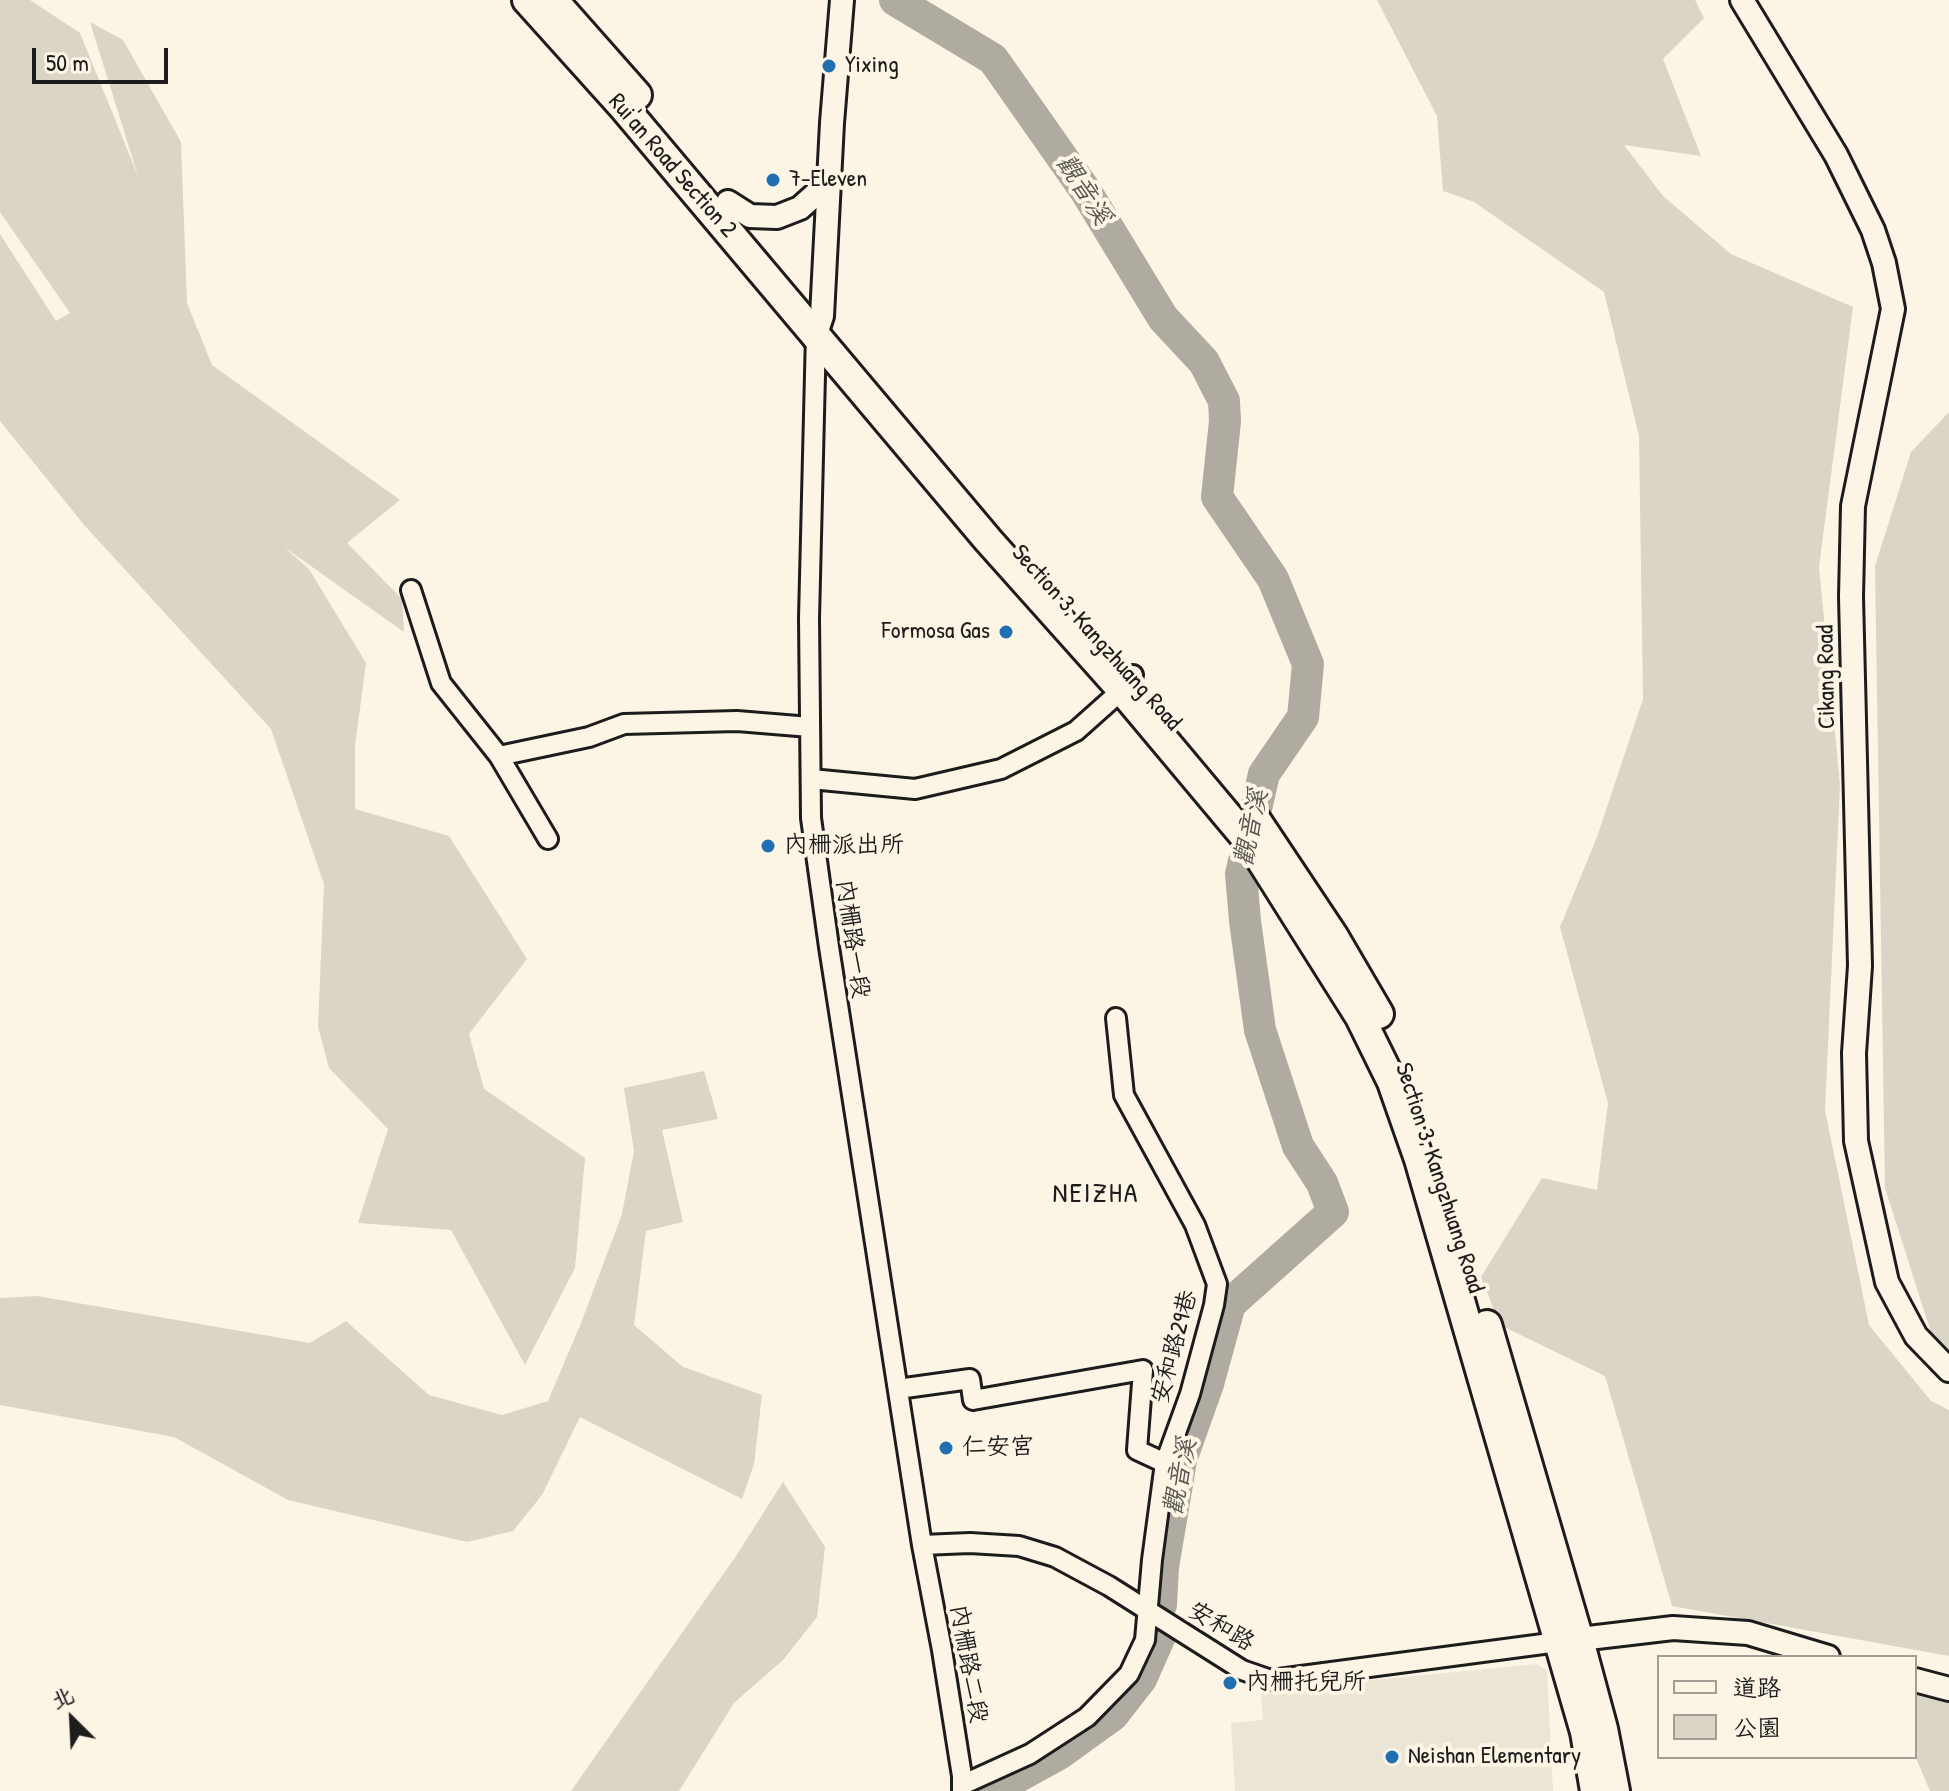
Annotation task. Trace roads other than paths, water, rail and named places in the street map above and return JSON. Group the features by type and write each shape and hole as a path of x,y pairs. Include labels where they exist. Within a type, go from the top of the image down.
{"main road":[{"name":"Rui'an Road Section 2","path":"527,0 819,325"},
{"path":"553,0 728,202 819,325"},
{"name":"Section 3, Kangzhuang Road","path":"819,325 996,527 1229,803 1251,844 1270,857 1360,1017 1392,1082 1419,1159 1568,1641 1603,1729 1615,1791"},
{"name":"Section 3, Kangzhuang Road","path":"1568,1641 1595,1791"}],"street":[{"path":"819,325 842,0"},
{"name":"Cikang Road","path":"1742,0 1836,155 1873,230 1884,263 1893,309 1853,506 1851,597 1860,966 1854,1053 1856,1141 1887,1282 1916,1336 1949,1370"},
{"path":"728,202 750,216 777,217 800,208 819,191 829,172"},
{"name":"內柵路一段","path":"819,325 809,602 811,818 922,1545"},
{"path":"411,590 441,683 499,756 548,839"},
{"path":"811,779 915,789 1001,769 1076,731 1127,682"},
{"path":"499,756 589,737 624,724 737,721 810,727"},
{"name":"安和路29巷","path":"962,1788 1030,1754 1087,1717 1129,1674 1145,1640 1165,1463 1207,1337 1217,1284 1195,1225 1124,1095 1116,1018"},
{"path":"898,1389 970,1379 973,1400 1143,1370 1137,1450 1165,1463"},
{"name":"安和路","path":"922,1545 1019,1546 1055,1557 1148,1610 1242,1670 1271,1680 1568,1641"},
{"name":"內柵路二段","path":"922,1545 942,1650 962,1788"},
{"path":"1568,1641 1673,1628 1748,1633 1821,1655"},
{"path":"1917,1681 1949,1689"}],"waterway":[{"name":"觀音溪","path":"895,0 993,59 1085,190 1163,318 1204,362 1224,401 1225,421 1217,497 1273,579 1308,664 1303,717 1264,774 1241,874 1260,1030 1298,1146 1322,1183 1333,1212 1230,1304 1208,1384 1181,1460 1163,1567 1161,1605"},
{"name":"觀音溪","path":"983,1791 999,1787 1059,1754 1113,1715 1141,1679 1160,1636"}],"place":[{"name":"Yixing","path":"829,66"},
{"name":"7-Eleven","path":"773,180"},
{"name":"Formosa Gas","path":"1006,632"},
{"name":"內柵派出所","path":"768,846"},
{"name":"仁安宮","path":"946,1448"},
{"name":"內柵托兒所","path":"1230,1683"},
{"name":"Neishan Elementary","path":"1392,1757"}],"district":[{"name":"NEIZHA","path":"1096,1195"}]}
